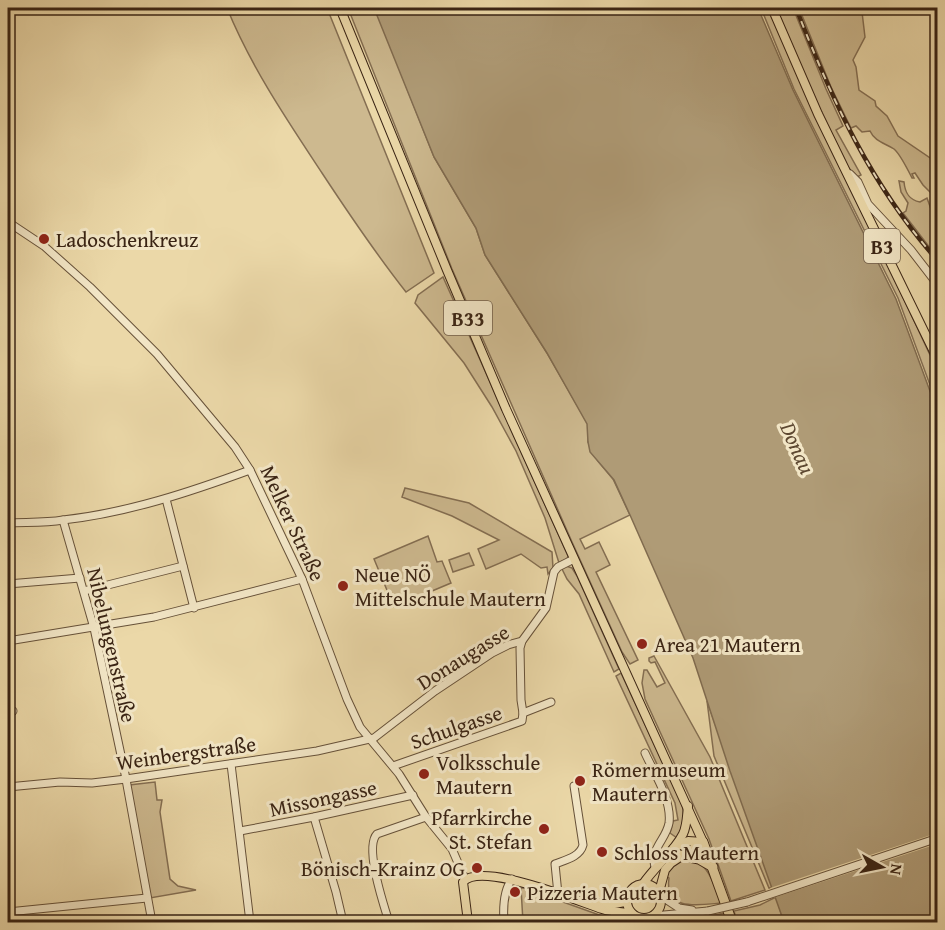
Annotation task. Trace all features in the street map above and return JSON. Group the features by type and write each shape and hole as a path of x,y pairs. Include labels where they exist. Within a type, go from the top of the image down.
{"highway":[{"name":"B33","path":"704,842 732,922"},
{"path":"677,852 699,859 713,867"}],"main road":[{"name":"B33","path":"340,8 451,281 574,559 704,842"},
{"name":"B3","path":"772,8 818,114 938,360"},
{"path":"468,922 462,887 465,879 484,876 512,879 633,918 653,916 660,907 665,870 677,852 688,805"},
{"path":"643,884 655,867 677,852 704,842"},
{"path":"633,918 626,902 631,889 643,884 652,885 660,894"},
{"path":"583,902 614,904 626,902"}],"street":[{"path":"844,168 858,182 868,204 911,250 938,285"},
{"name":"Melker Straße","path":"8,222 65,263 157,354 220,428 250,470 302,579 347,699 368,738 393,766 426,817 452,849 465,879"},
{"path":"8,523 63,520 166,499 250,470"},
{"path":"166,499 194,608"},
{"name":"Nibelungenstraße","path":"63,520 94,628 126,779 152,922"},
{"name":"Donaugasse","path":"368,738 375,737 435,691 492,653 522,641 546,609 554,572 558,567 574,559"},
{"path":"84,591 183,566"},
{"path":"8,584 80,578"},
{"path":"8,641 94,628 194,608 302,579"},
{"name":"Schulgasse","path":"393,766 522,721 520,648 522,641"},
{"path":"523,713 551,702"},
{"name":"Weinbergstraße","path":"8,787 126,779 317,751 368,738"},
{"path":"645,753 668,809 669,823 654,852 655,867"},
{"path":"231,764 250,922"},
{"path":"558,894 555,864 577,855 582,851 583,845 574,786"},
{"name":"Missongasse","path":"240,831 314,818 413,795"},
{"path":"389,922 376,874 372,847 373,837 426,817"},
{"path":"314,818 343,922"},
{"path":"662,838 677,852"},
{"path":"653,916 706,911 747,902 938,838"},
{"path":"504,922 504,900 512,879"},
{"path":"660,894 679,908 706,911"},
{"path":"8,912 147,898"}],"shaded area":[{"path":"227,8 327,8 434,273 406,292 353,219 283,113 258,72"},
{"path":"348,8 374,8 376,10 434,157 476,228 485,255 547,353 588,424 588,442 598,461 613,479 630,515 580,539 585,549 599,542 610,565 596,572 638,660 630,664 622,652 572,542 452,269"},
{"path":"761,8 768,8 937,370 937,404 898,298 794,89"},
{"path":"775,8 793,8 843,126 836,130 861,175 857,177 846,165"},
{"path":"799,8 864,8 862,12 865,37 853,60 859,90 875,101 876,106 887,116 898,136 936,162 938,168 937,257 903,213 908,203 901,192 899,181 904,182 907,193 913,200 920,202 927,198 931,209 935,208 934,196 915,173 912,174 914,178 912,178 894,149 877,140 870,131 862,132 856,126 851,128 831,87"},
{"path":"443,277 568,556 559,563 545,518 516,451 492,407 464,363 415,303 418,295"},
{"path":"405,488 469,503 552,552 553,568 548,574 547,567 541,568 521,554 486,569 478,549 499,540 452,516 402,497"},
{"path":"428,536 437,562 442,561 451,583 394,607 374,559"},
{"path":"469,553 474,565 453,572 449,560"},
{"path":"566,566 572,568 577,576 619,669 614,672 579,594 562,569"},
{"path":"654,656 710,757 765,890 731,901 709,839 645,699 642,683 644,670 647,670 657,687 665,683 655,662 649,661 649,658"},
{"path":"621,673 682,804 683,821 677,838 670,833 673,821 678,820 675,803 616,676"},
{"path":"707,701 773,887 769,888 714,756"},
{"path":"155,782 157,800 162,800 160,812 170,879 178,886 196,890 150,898 129,785"},
{"path":"680,859 697,862 708,872 721,903 685,904 672,897 669,878 666,876"},
{"path":"521,888 524,888 619,922 523,922"},
{"path":"776,897 784,922 737,922 734,911 760,905"},
{"path":"725,913 727,922 663,922 700,918"}],"water":[{"name":"Donau","path":"374,8 758,8 793,90 896,299 937,410 937,922 784,922 730,771 693,658 630,515 614,480 590,452 587,424 547,353 485,255 476,228 434,157"}],"pier":[{"path":"937,833 937,844 773,898 770,888"}],"railway":[{"path":"796,8 824,76 855,141 892,202 938,261"}],"place":[{"name":"Ladoschenkreuz","path":"44,239"},
{"name":"Neue NÖ Mittelschule Mautern","path":"343,586"},
{"name":"Area 21 Mautern","path":"642,644"},
{"name":"Volksschule Mautern","path":"424,774"},
{"name":"Römermuseum Mautern","path":"580,781"},
{"name":"Pfarrkirche St. Stefan","path":"544,829"},
{"name":"Schloss Mautern","path":"602,852"},
{"name":"Bönisch-Krainz OG","path":"477,868"},
{"name":"Pizzeria Mautern","path":"515,892"}]}
